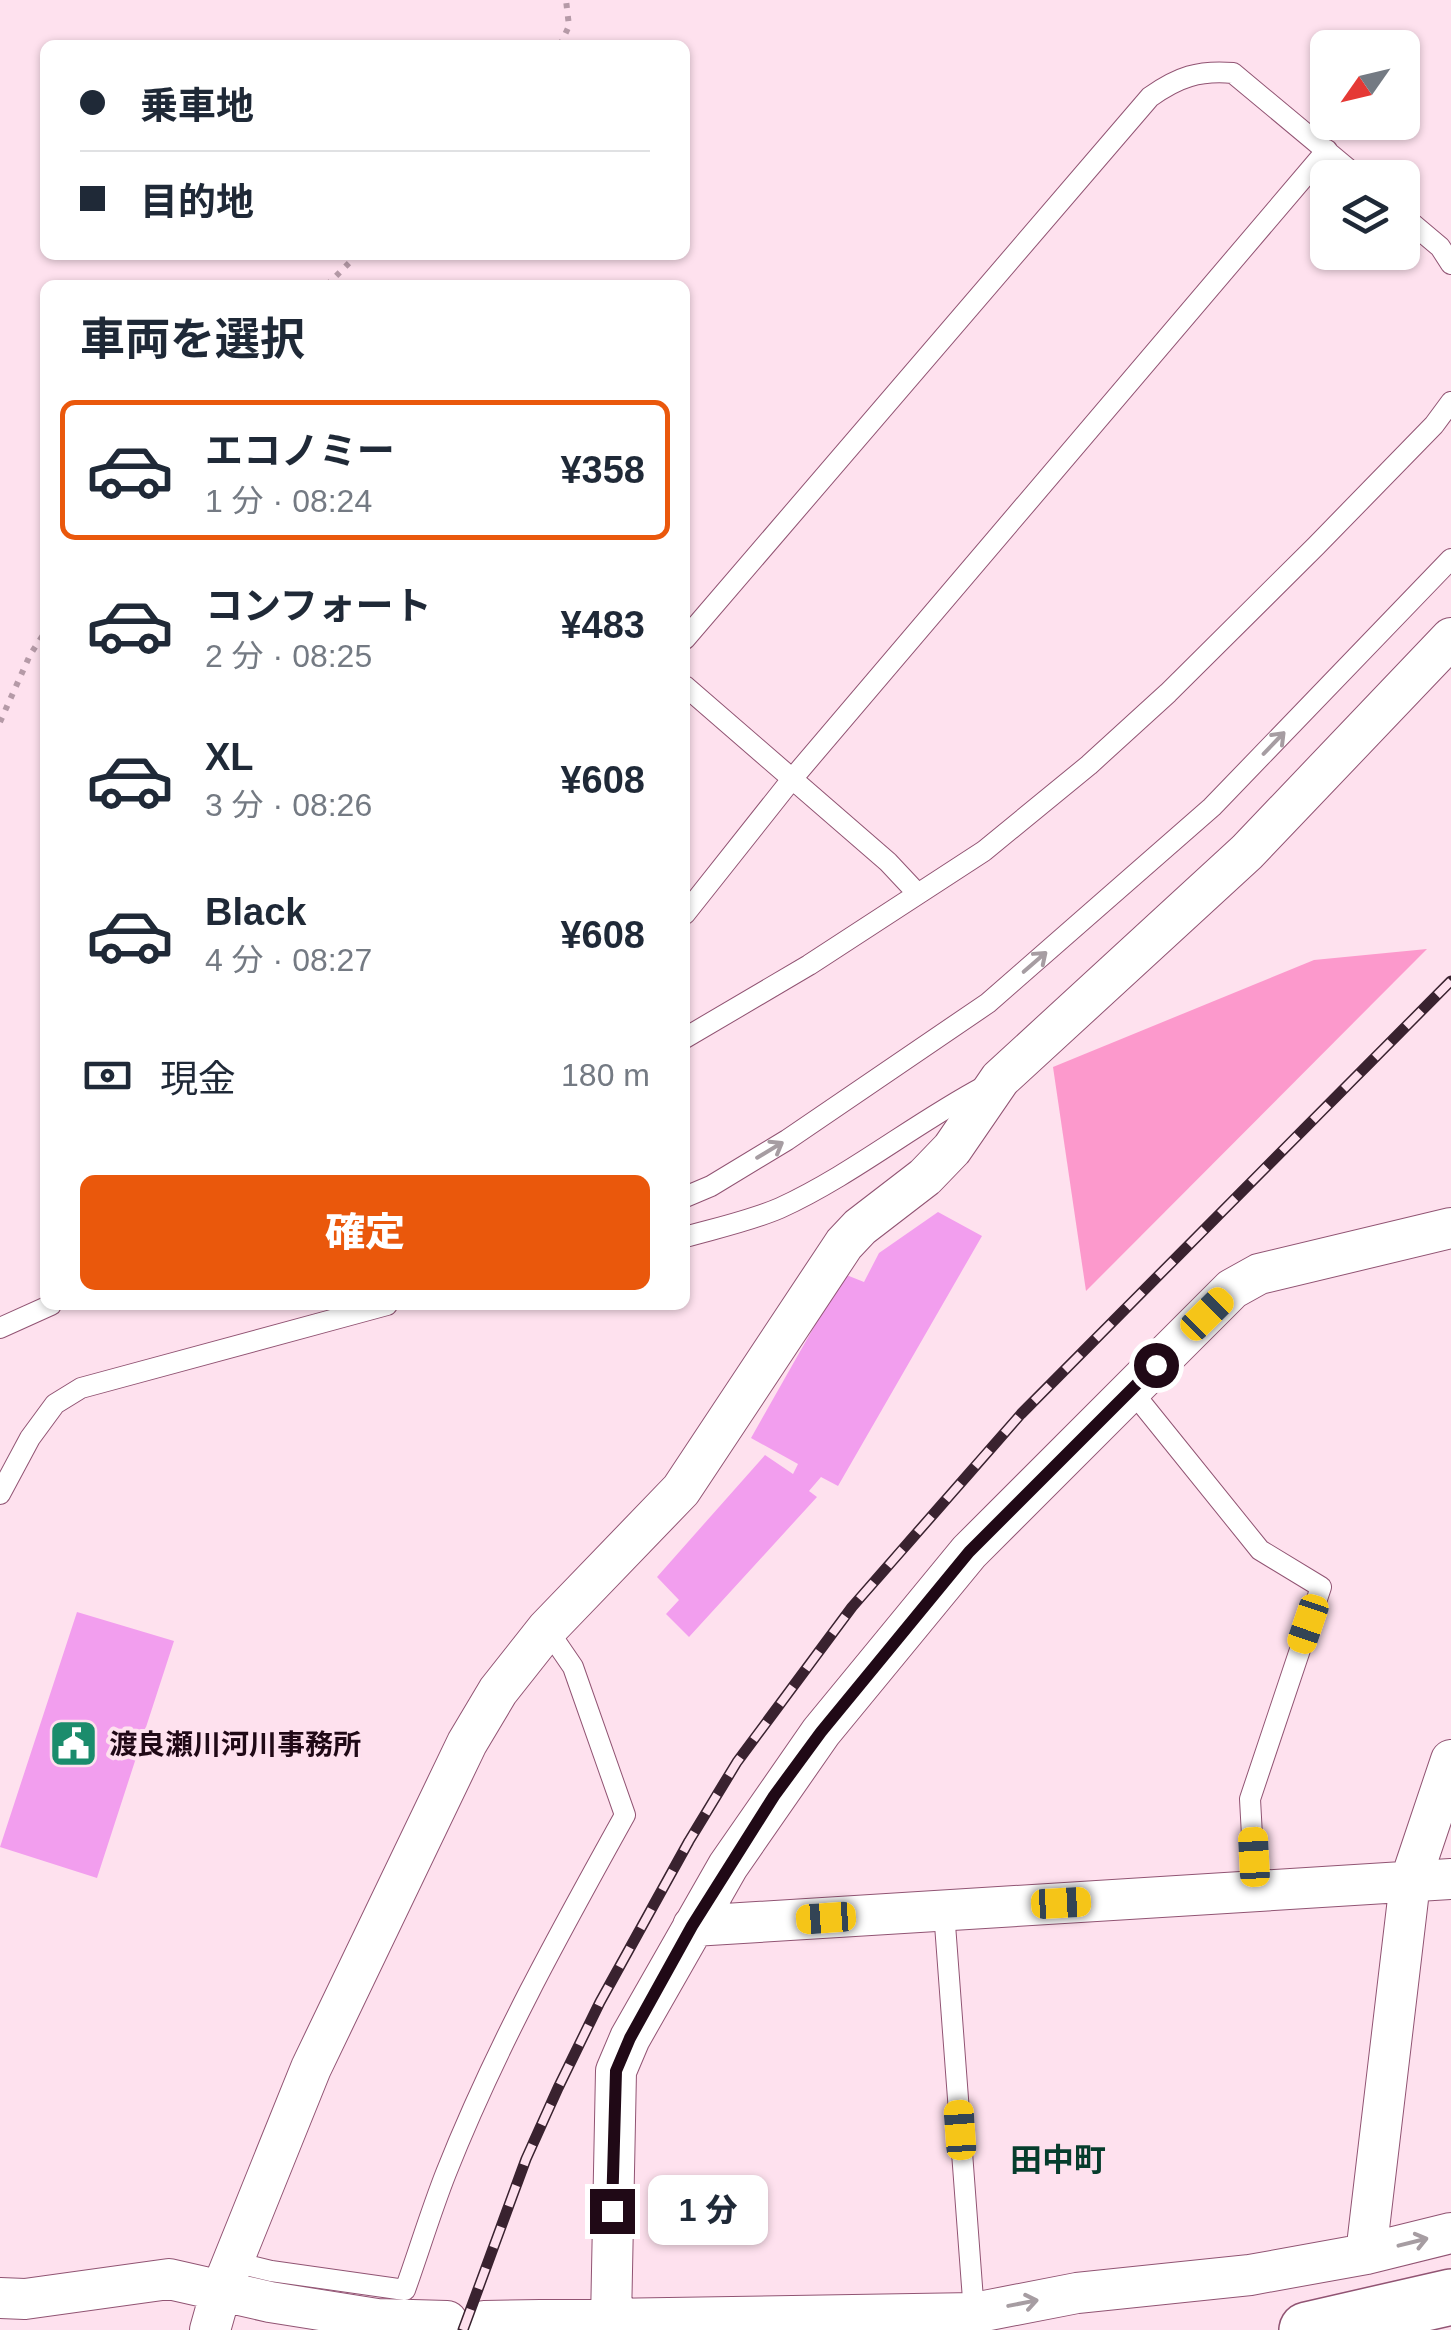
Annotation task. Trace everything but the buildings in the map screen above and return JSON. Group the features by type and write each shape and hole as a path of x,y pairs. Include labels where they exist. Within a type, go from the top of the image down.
{"highway":[{"path":"1307,2330 1451,2297"}],"street":[{"path":"210,2330 310,2068 467,1743 498,1691 547,1629 680,1490 844,1244 925,1177 952,1150 1000,1079 1247,852 1451,638"},
{"path":"612,2325 616,2071 692,1926 774,1796 833,1717 969,1552 1232,1289 1260,1274 1451,1228"},
{"path":"1366,2254 1410,1882 1451,1760"},
{"path":"692,1926 1451,1879"},
{"path":"0,2298 25,2299 169,2279 228,2276 377,2319 612,2325 974,2313 1076,2293 1250,2276 1451,2233"}],"lane":[{"path":"690,633 1150,97 1188,74 1210,70 1234,72 1338,160"},
{"path":"690,908 792,780 1327,150"},
{"path":"1420,230 1440,247 1451,264"},
{"path":"690,1035 809,965 984,851 1130,729 1316,546 1434,425 1451,402"},
{"path":"690,1196 787,1140 988,1003 1212,808 1451,558"},
{"path":"690,690 888,862 918,894"},
{"path":"690,1235 779,1208 823,1185 946,1106 1000,1079"},
{"path":"0,1328 40,1310"},
{"path":"0,1494 30,1438 54,1404 81,1388 369,1310"},
{"path":"1131,1390 1260,1550 1321,1586 1250,1800 1255,1891"},
{"path":"228,2276 271,2272 405,2290 446,2173 504,2042 625,1815 573,1667 547,1629"},
{"path":"944,1910 974,2313"}],"path":[{"path":"562,40 569,26 566,0"},
{"path":"332,280 352,260"},
{"path":"0,722 40,640"}],"shaded area":[{"path":"1427,949 1086,1291 1053,1067 1314,960"}],"railway":[{"path":"463,2330 526,2159 558,2088 600,2002 737,1762 852,1607 1021,1414 1451,981"}],"place":[{"name":"渡良瀬川河川事務所","path":"74,1744"}],"district":[{"name":"田中町","path":"1058,2160"}],"route":[{"path":"612,2211 616,2071 630,2038 728,1866 821,1732 969,1552 1156,1365"}]}
